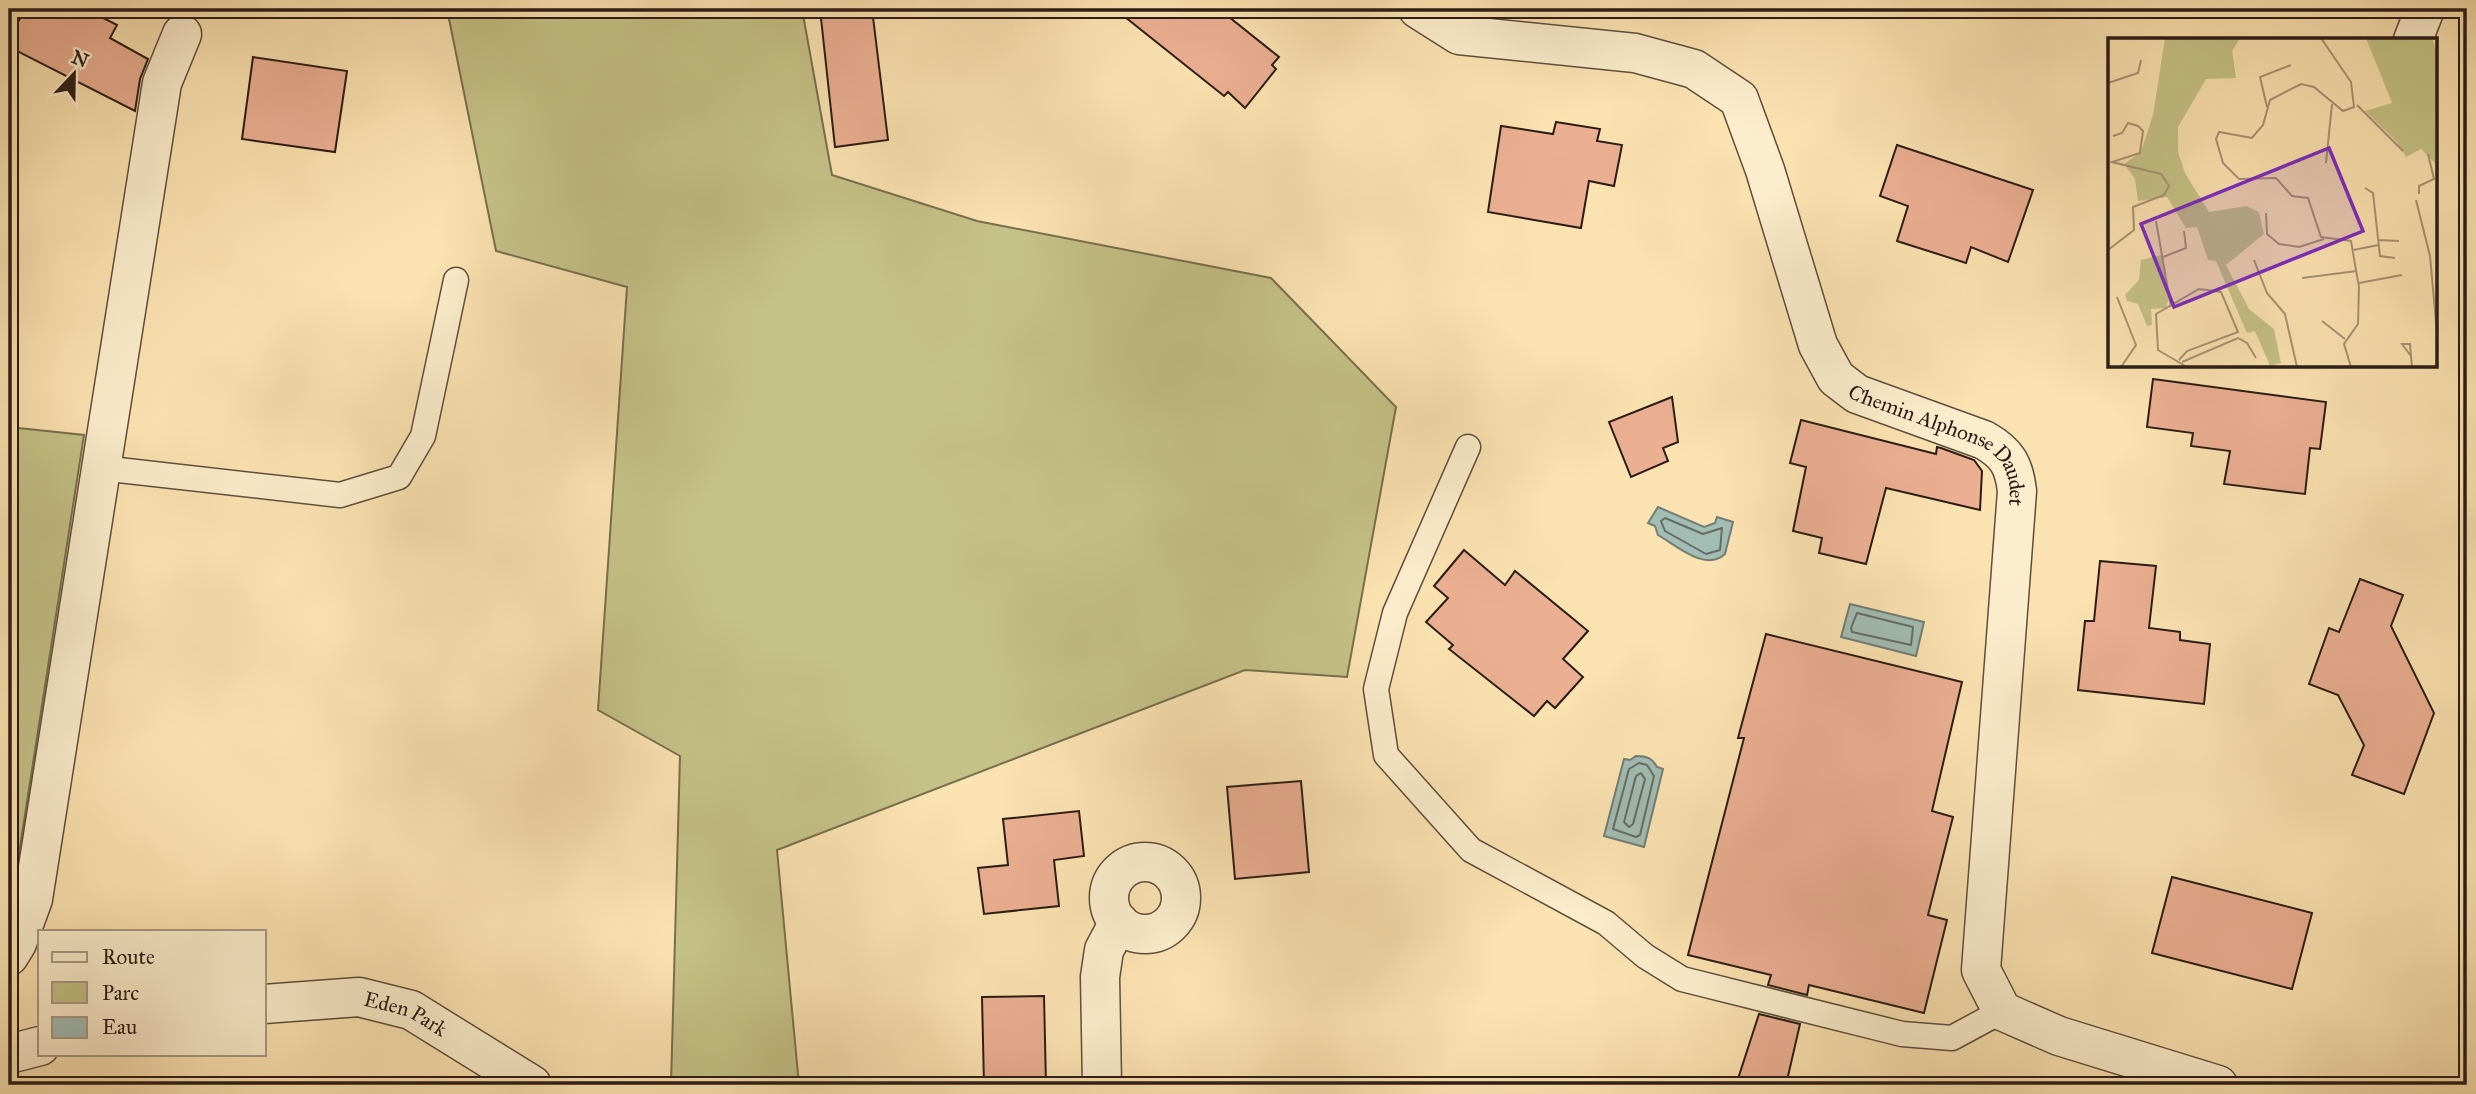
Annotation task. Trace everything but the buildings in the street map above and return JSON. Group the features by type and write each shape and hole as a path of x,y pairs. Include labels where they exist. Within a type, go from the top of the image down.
{"street":[{"name":"Chemin Alphonse Daudet","path":"1418,9 1459,35 1635,53 1694,69 1739,99 1765,170 1818,345 1836,378 1857,394 1984,440 2002,450 2015,470 2017,491 2011,601 1981,970 2002,1011"},
{"path":"2414,38 2425,9"},
{"path":"9,956 18,943 33,899 162,83 181,34"},
{"path":"1102,1085 1100,977 1104,950 1119,922"},
{"name":"Eden Park","path":"266,1004 359,997 411,1010 532,1085"},
{"path":"2002,1011 2059,1036 2218,1085"},
{"path":"9,1054 38,1047"}],"lane":[{"path":"101,467 340,495 399,477 423,436 456,280"},
{"path":"1468,447 1395,612 1376,689 1386,755 1471,850 1606,923 1645,956 1682,979 1902,1034 1952,1038 2002,1011"}],"green space":[{"path":"447,9 802,9 832,175 977,221 1271,278 1396,407 1347,677 1245,670 777,850 799,1085 671,1085 680,756 598,710 627,287 496,251"},
{"path":"9,427 84,435 9,918"}],"water":[{"path":"1658,507 1704,527 1715,523 1717,517 1733,522 1725,554 1717,559 1700,559 1658,535 1655,526 1648,523"},
{"path":"1850,604 1924,622 1916,656 1841,637"},
{"path":"1636,756 1649,758 1657,767 1663,769 1644,847 1604,836 1624,759 1630,760"}]}
